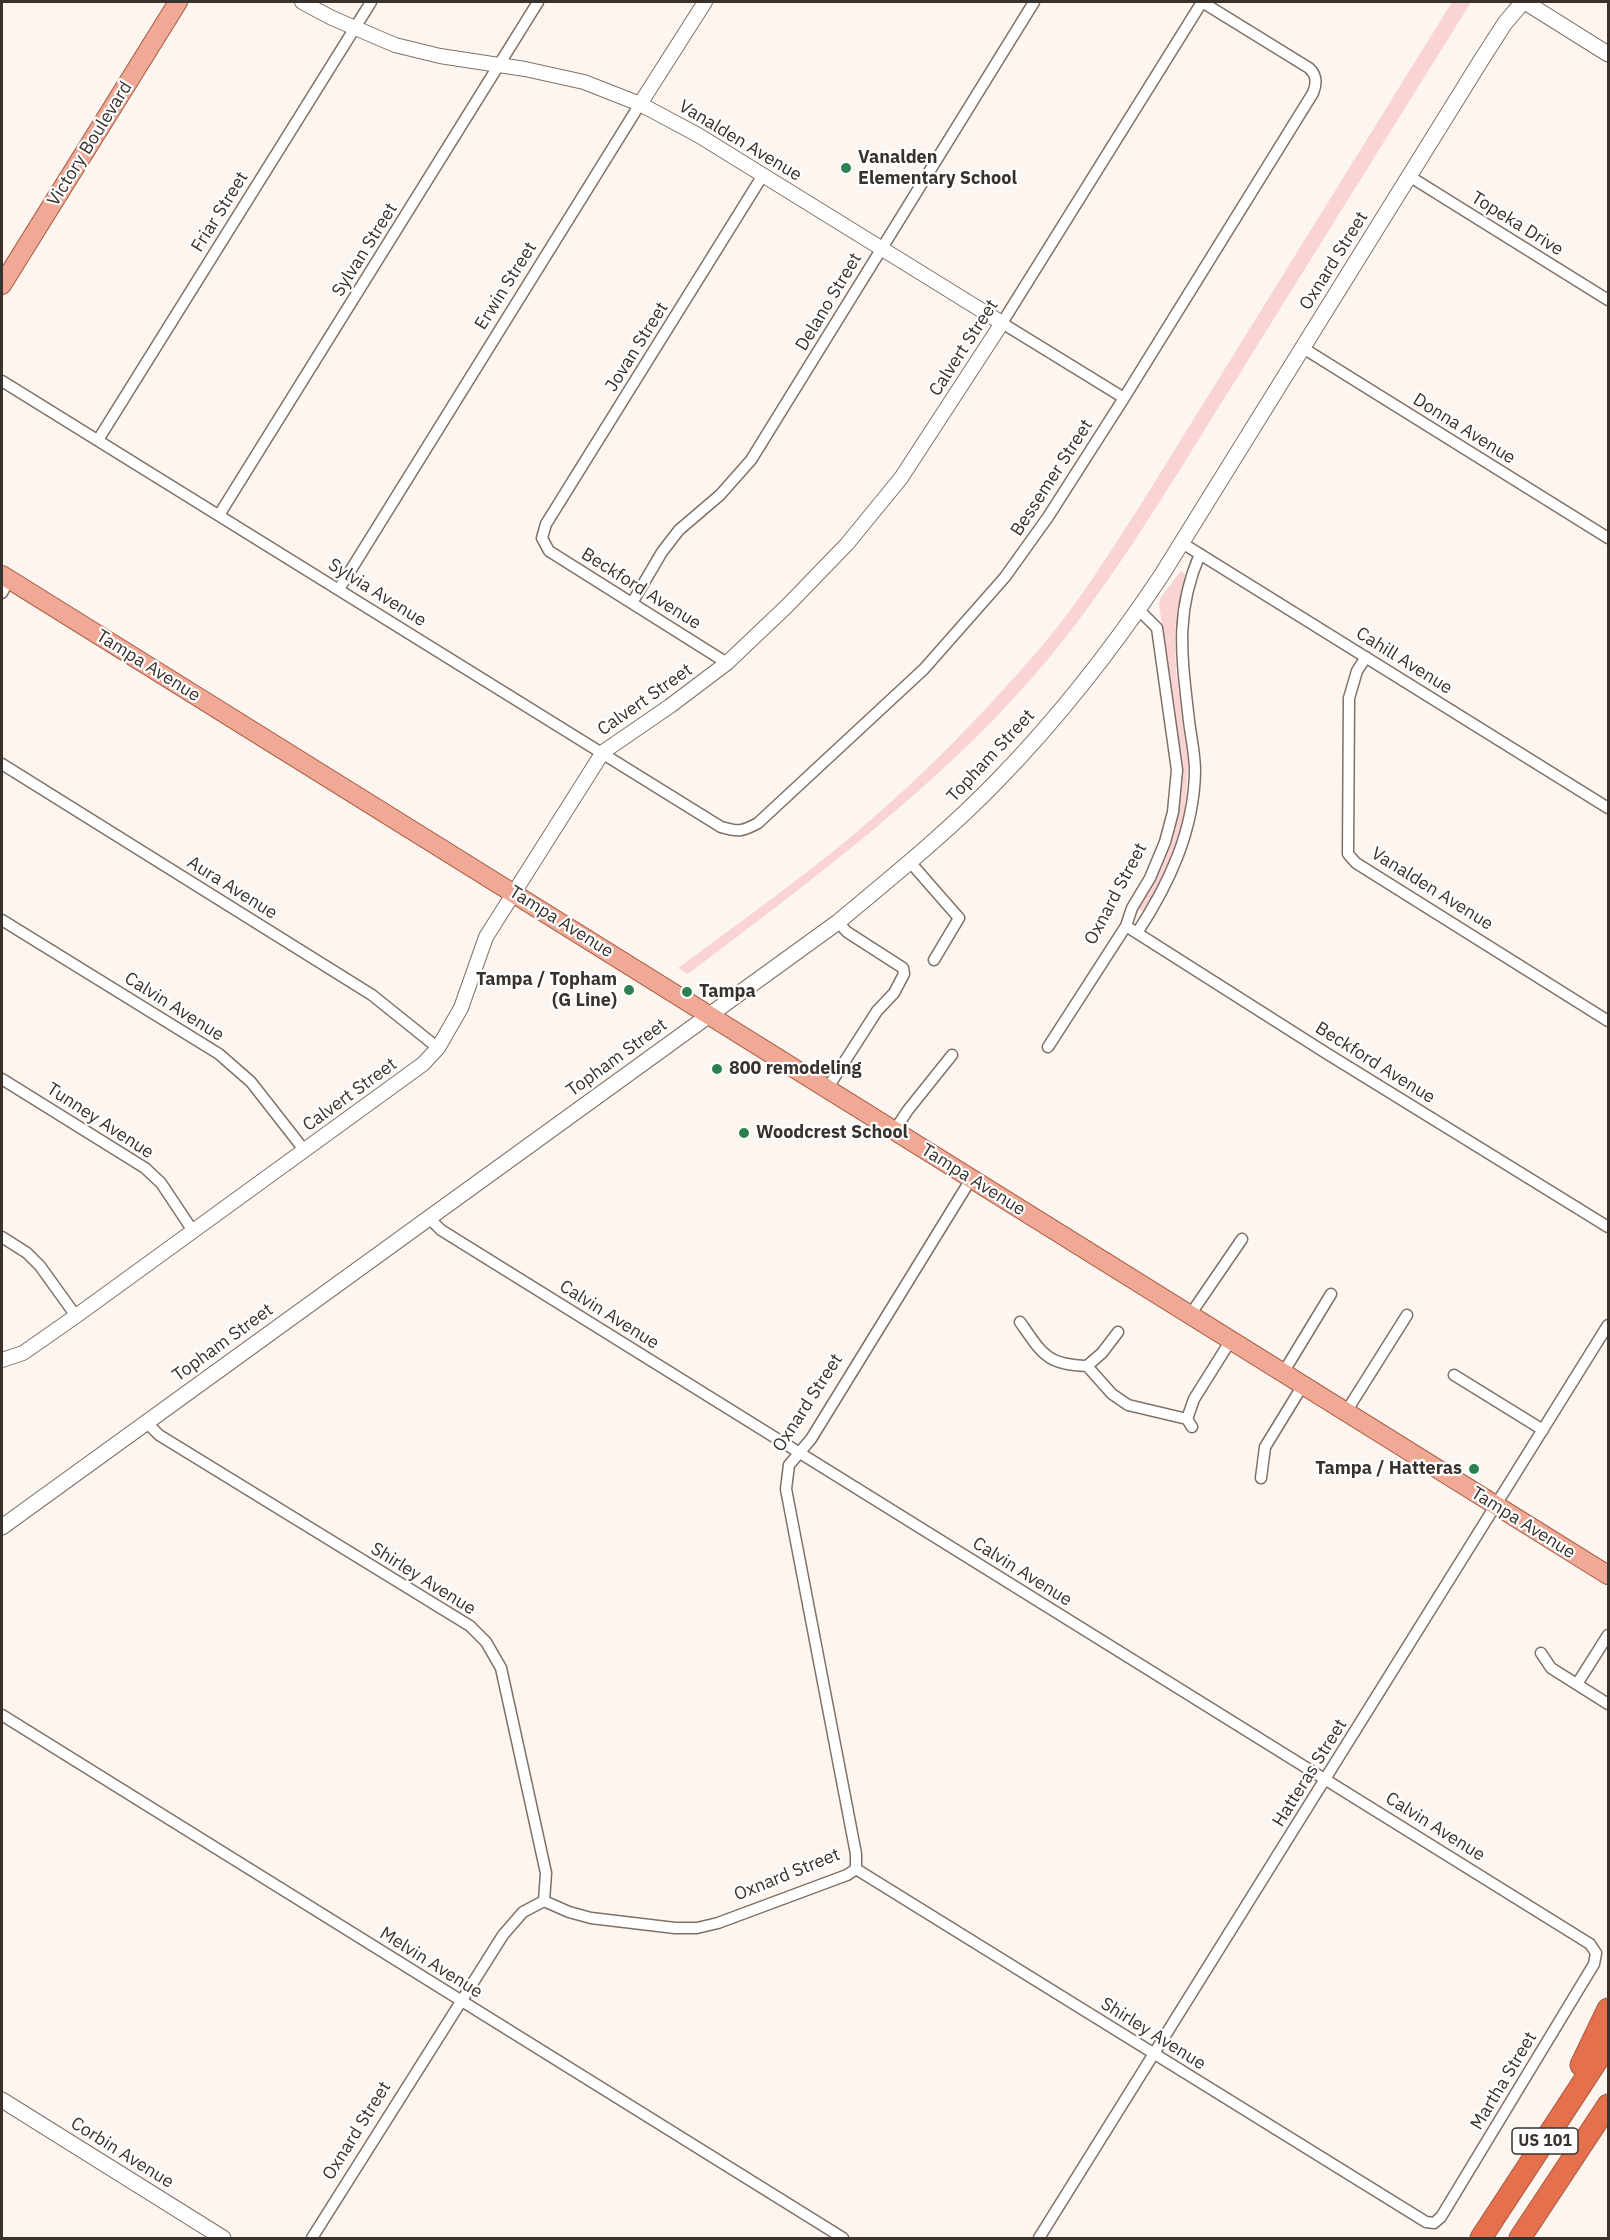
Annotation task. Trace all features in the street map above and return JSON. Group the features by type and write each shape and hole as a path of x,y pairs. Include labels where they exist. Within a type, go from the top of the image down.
{"highway":[{"path":"1539,2151 1608,2009"},
{"name":"US 101","path":"1481,2238 1608,2044"},
{"name":"US 101","path":"1520,2238 1608,2105"},
{"path":"1591,2133 1608,2116"}],"main road":[{"name":"Victory Boulevard","path":"2,285 178,2"},
{"path":"1524,2 1608,54"},
{"name":"Oxnard Street","path":"1182,543 1505,23 1524,2"},
{"name":"Topham Street","path":"2,1527 838,922 910,862 970,808 1040,734 1104,656 1182,543"},
{"name":"Tampa Avenue","path":"4,583 513,893 1608,1575"},
{"name":"Corbin Avenue","path":"2,2101 223,2238"}],"street":[{"name":"Vanalden Avenue","path":"302,2 395,45 440,56 584,81 640,104 698,135 1124,398"},
{"name":"Friar Street","path":"98,440 371,2"},
{"name":"Sylvan Street","path":"219,515 538,2"},
{"name":"Erwin Street","path":"339,589 705,2"},
{"name":"Delano Street","path":"632,603 662,552 679,530 720,495 751,460 1034,2"},
{"name":"Bessemer Street","path":"736,832 758,824 924,669 1005,577 1048,517 1124,398 1313,93 1316,79 1314,72 1202,2"},
{"name":"Calvert Street","path":"2,1360 23,1353 76,1316 423,1064 438,1048 461,1008 481,946 603,752 727,663 847,544 901,478 1002,323 1202,2"},
{"name":"Jovan Street","path":"542,538 546,525 763,175"},
{"name":"Topeka Drive","path":"1409,176 1608,300"},
{"name":"Donna Avenue","path":"1303,348 1608,538"},
{"name":"Sylvia Avenue","path":"2,381 721,827 736,832"},
{"name":"Beckford Avenue","path":"542,538 549,551 727,663"},
{"name":"Cahill Avenue","path":"1182,543 1608,808"},
{"name":"Oxnard Street","path":"1137,933 1165,887 1177,861 1190,820 1195,769 1181,653 1181,631 1191,574 1200,554"},
{"name":"Oxnard Street","path":"1048,1047 1126,926 1132,908 1150,878 1165,842 1173,812 1177,770 1156,628 1138,609"},
{"name":"Vanalden Avenue","path":"1366,657 1357,671 1349,698 1348,854 1356,863 1608,1021"},
{"name":"Aura Avenue","path":"2,764 372,995 438,1048"},
{"path":"910,862 959,918 934,960"},
{"name":"Calvin Avenue","path":"2,920 219,1054 250,1082 305,1151"},
{"path":"827,1089 877,1011 894,993 904,975 903,968 847,932 838,922"},
{"name":"Beckford Avenue","path":"1126,926 1608,1227"},
{"path":"894,1131 952,1055"},
{"name":"Tunney Avenue","path":"2,1079 145,1168 161,1183 193,1231"},
{"name":"Oxnard Street","path":"312,2238 514,1920 523,1912 544,1901 569,1912 591,1918 675,1928 697,1928 718,1923 847,1875 856,1869 856,1854 786,1489 789,1465 811,1439 971,1179"},
{"name":"Calvin Avenue","path":"429,1218 441,1230 1590,1944 1596,1953"},
{"path":"2,1237 27,1253 40,1266 76,1316"},
{"path":"1190,1315 1242,1239"},
{"path":"1283,1373 1331,1294"},
{"path":"1346,1412 1407,1315"},
{"path":"1020,1322 1041,1352 1056,1362 1087,1366 1112,1394 1128,1405 1189,1423 1194,1399 1231,1340"},
{"name":"Hatteras Street","path":"1039,2238 1608,1325"},
{"path":"1087,1366 1102,1353 1118,1332"},
{"path":"1454,1375 1543,1430"},
{"path":"1261,1478 1265,1447 1303,1385"},
{"name":"Shirley Avenue","path":"146,1422 159,1435 470,1626 486,1642 501,1668 546,1873 544,1901"},
{"path":"1577,1684 1608,1635"},
{"path":"1541,1653 1551,1668 1608,1704"},
{"name":"Melvin Avenue","path":"2,1715 843,2238"},
{"name":"Shirley Avenue","path":"856,1869 1426,2222 1434,2223"},
{"name":"Martha Street","path":"1434,2223 1441,2217 1594,1964 1596,1953"}],"shaded area":[{"path":"1452,2 1471,2 1149,518 1103,587 1054,652 971,742 881,824 688,974 678,968 815,866 883,809 976,719 1055,630 1095,576 1143,501"},
{"path":"1181,571 1185,574 1175,633 1176,671 1188,762 1185,813 1172,862 1143,912 1138,908 1150,886 1181,770 1159,603"}],"place":[{"name":"Vanalden Elementary School","path":"846,168"},
{"name":"Tampa / Topham (G Line)","path":"629,990"},
{"name":"Tampa","path":"687,992"},
{"name":"800 remodeling","path":"717,1069"},
{"name":"Woodcrest School","path":"744,1133"},
{"name":"Tampa / Hatteras","path":"1474,1469"}]}
